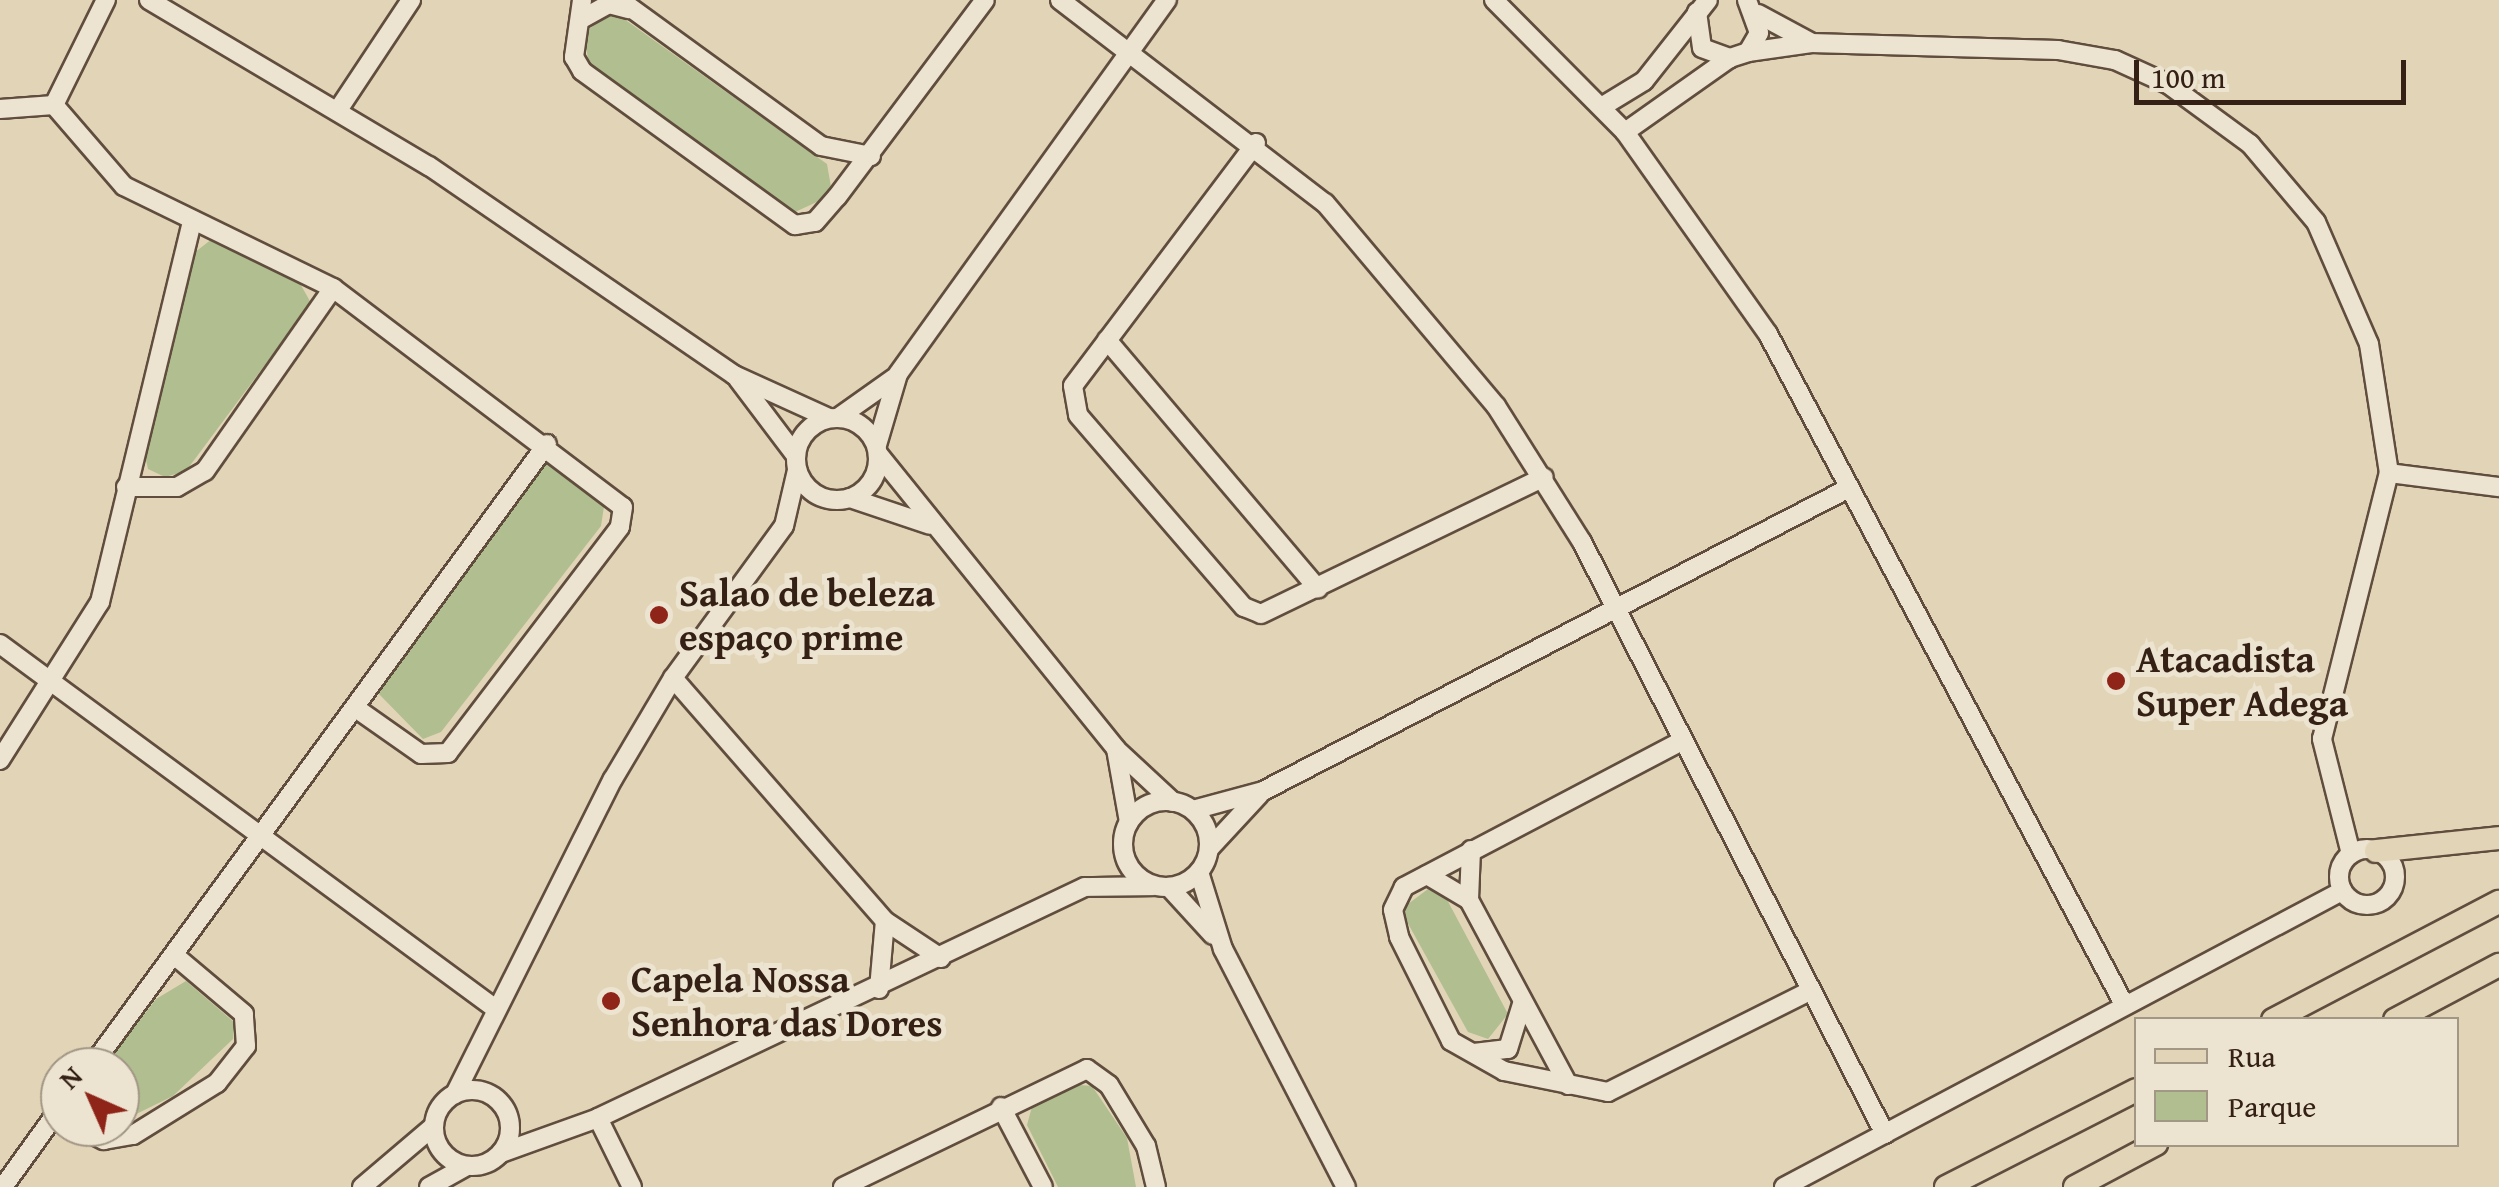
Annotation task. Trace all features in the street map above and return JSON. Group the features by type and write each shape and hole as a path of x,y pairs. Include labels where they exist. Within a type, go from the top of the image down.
{"main road":[{"path":"2376,851 2499,838"},
{"path":"2279,1017 2499,902"},
{"path":"2401,1017 2499,965"},
{"path":"1946,1187 2134,1091"},
{"path":"2076,1187 2150,1147"}],"street":[{"path":"54,105 106,0"},
{"path":"149,0 338,110 734,375 834,418 862,425 931,525 1047,652 1116,748 1173,802 1193,810 1263,791 1849,488"},
{"path":"338,110 411,0"},
{"path":"582,0 574,58 582,71 787,223 815,222 838,197 985,0"},
{"path":"620,0 822,146 836,162 838,197"},
{"path":"1060,0 1256,143 1383,264 1544,477 1614,609 1678,743 1885,1134"},
{"path":"362,1187 434,1126 455,1094 492,1007 673,678 774,543 806,432 834,418 898,374 1166,0"},
{"path":"1494,0 1625,132 1768,334 2124,1004"},
{"path":"580,20 608,4 638,14"},
{"path":"1602,106 1644,81 1702,4"},
{"path":"1702,4 1702,48 1739,56"},
{"path":"1739,56 1753,7 1811,42"},
{"path":"1625,132 1739,56 1811,42 2085,53 2140,70 2210,109 2285,180 2345,277 2369,344 2388,473 2322,739 2351,854"},
{"path":"0,109 54,105"},
{"path":"54,105 102,168 192,223 333,288 618,498 620,527 448,753 421,754 357,709"},
{"path":"1256,143 1073,386 1078,415 1244,607 1271,612 1544,477"},
{"path":"822,146 871,156"},
{"path":"0,760 54,686 100,602 192,223"},
{"path":"126,486 177,488 205,470 333,288"},
{"path":"1108,340 1318,590"},
{"path":"850,498 872,482 898,374"},
{"path":"734,375 813,493 850,498 931,525"},
{"path":"106,1047 357,709 547,444"},
{"path":"2388,473 2498,484"},
{"path":"0,644 492,1007"},
{"path":"673,678 885,921 941,958"},
{"path":"1678,743 1471,850 1427,875 1396,899 1395,923 1459,1051 1568,1085 1622,1090 1808,992"},
{"path":"1116,748 1129,822 1124,856 1223,948"},
{"path":"1263,791 1209,848 1200,872 1223,948 1346,1187"},
{"path":"1129,822 1147,806 1173,802"},
{"path":"1193,810 1209,848"},
{"path":"1471,850 1469,900 1568,1085"},
{"path":"2376,851 2395,875 2388,895 2359,904 2342,891 2341,867 2351,854 2376,851"},
{"path":"429,1187 467,1166 598,1118 879,990 1085,887 1161,887 1200,872"},
{"path":"1427,875 1469,900"},
{"path":"1784,1187 2342,891"},
{"path":"879,990 885,921"},
{"path":"140,1131 217,1083 246,1046 244,1014 174,956"},
{"path":"1459,1051 1508,1049 1519,1035 1522,998"},
{"path":"844,1187 1071,1072 1098,1074 1146,1146 1156,1187"},
{"path":"455,1094 484,1091 506,1110 501,1153"},
{"path":"1001,1107 1043,1187"},
{"path":"598,1118 632,1187"},
{"path":"434,1126 442,1152 467,1166"},
{"path":"3,1187 40,1137"}],"green space":[{"path":"613,11 827,164 831,187 821,200 793,213 589,66 584,33"},
{"path":"212,239 298,280 311,303 186,471 165,477 148,469 144,451 190,256"},
{"path":"553,462 605,500 601,526 441,732 423,739 377,692 539,467"},
{"path":"1428,889 1444,894 1508,1014 1488,1039 1468,1032 1406,920 1404,907"},
{"path":"186,981 235,1023 233,1039 173,1096 140,1112 140,1047 119,1047 156,999"},
{"path":"1068,1084 1092,1086 1127,1138 1136,1187 1058,1187 1027,1125 1033,1103"}],"place":[{"name":"Salao de beleza espaço prime","path":"659,615"},
{"name":"Atacadista Super Adega","path":"2116,681"},
{"name":"Capela Nossa Senhora das Dores","path":"611,1001"}]}
